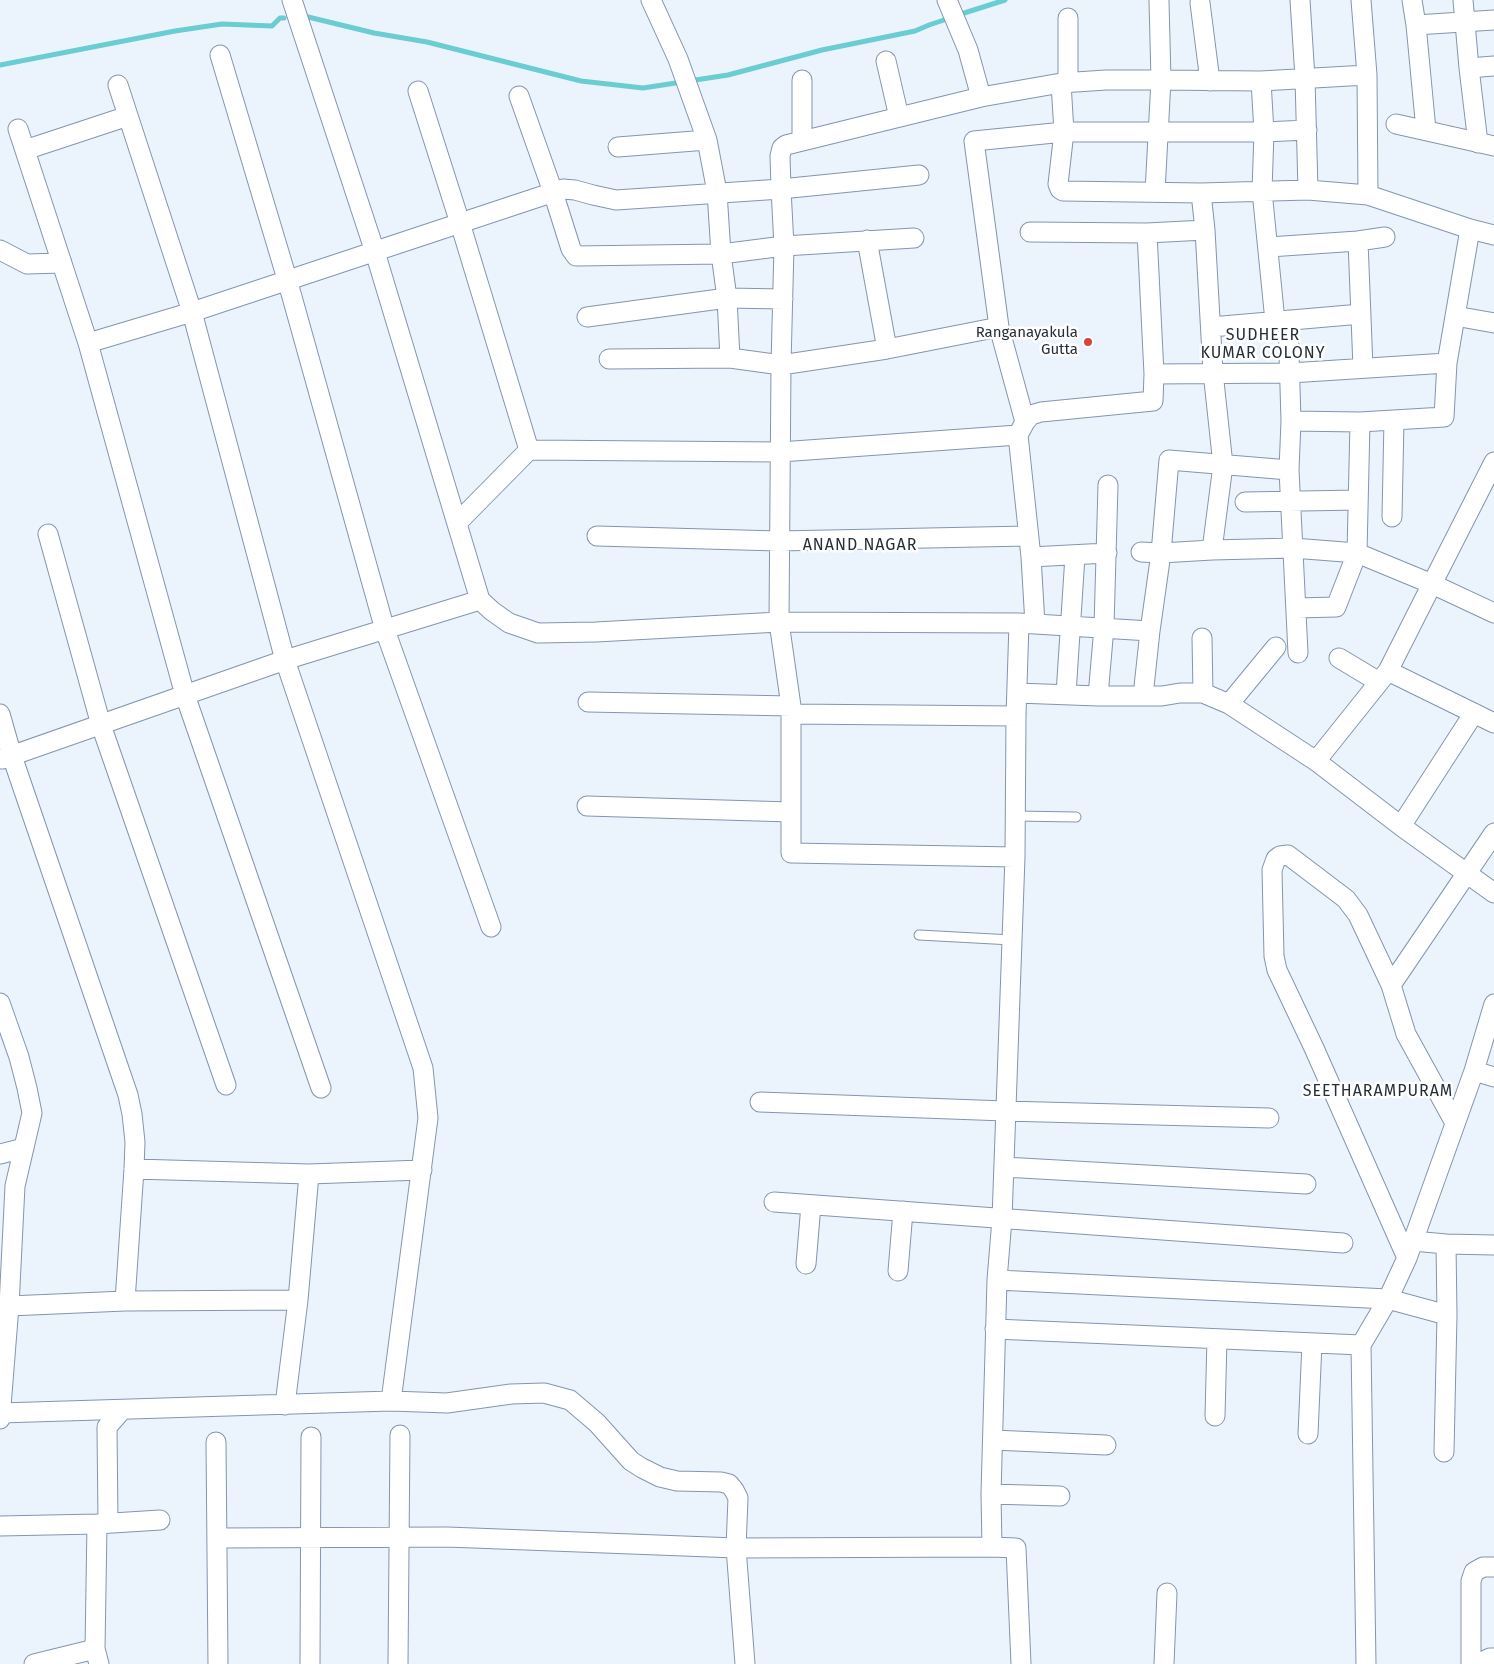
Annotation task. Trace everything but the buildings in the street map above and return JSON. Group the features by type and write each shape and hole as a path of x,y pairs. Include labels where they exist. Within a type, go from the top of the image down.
{"street":[{"path":"292,0 375,252 480,600 492,611 509,622 538,633 596,632 778,622 1027,623 1150,631"},
{"path":"651,0 682,71 707,140 718,192 730,358"},
{"path":"1300,0 1305,78 1308,190"},
{"path":"1361,0 1367,75 1368,195"},
{"path":"1412,0 1426,130"},
{"path":"1396,124 1486,144 1468,68 1463,0"},
{"path":"1155,192 1161,80 1159,1"},
{"path":"1200,3 1210,81"},
{"path":"948,4 968,50 981,97"},
{"path":"1068,18 1064,83 1064,132 1058,184 1063,191 1201,193 1308,190 1368,195 1470,229 1494,235"},
{"path":"1416,25 1494,20"},
{"path":"220,56 287,279 385,630 491,927"},
{"path":"886,61 899,117"},
{"path":"1468,68 1494,66"},
{"path":"1015,857 791,853 791,710 778,622 784,246 780,156 782,148 791,142 981,97 1064,83 1106,80 1261,81 1367,75"},
{"path":"802,80 802,140"},
{"path":"1261,81 1264,132 1262,191 1269,247 1290,373 1292,421 1289,470 1298,653"},
{"path":"118,85 192,312 285,660 423,1068 428,1118 390,1401"},
{"path":"418,91 529,450"},
{"path":"519,96 554,192 571,249 576,256 721,254 784,246 914,238"},
{"path":"25,150 128,116"},
{"path":"18,129 88,343 186,696 321,1088"},
{"path":"992,1547 992,1440 997,1280 1002,1219 1015,857 1016,693 1027,623 1031,557 1021,429 999,327 974,141 1064,132 1264,132 1306,130"},
{"path":"618,147 707,140"},
{"path":"88,343 192,312 563,189 616,200 781,189 919,175"},
{"path":"1201,193 1205,230 1213,372 1223,465 1212,550"},
{"path":"1292,421 1360,422 1444,417 1447,363 1470,229"},
{"path":"1030,232 1205,230"},
{"path":"457,523 529,450 780,452 1021,429 1031,415 1041,412 1153,401 1154,374 1147,232"},
{"path":"1269,247 1358,241 1385,237"},
{"path":"867,240 887,349"},
{"path":"1358,241 1363,368"},
{"path":"0,250 27,264 62,263"},
{"path":"588,317 727,298 782,299"},
{"path":"1211,327 1361,314"},
{"path":"1455,316 1494,323"},
{"path":"609,359 730,358 781,365 887,349 999,327"},
{"path":"1154,374 1213,372 1290,373 1447,363"},
{"path":"1392,517 1394,420"},
{"path":"1296,608 1336,606 1357,553 1360,422"},
{"path":"1143,696 1161,553 1169,460 1289,470"},
{"path":"1316,761 1384,677 1494,462"},
{"path":"1098,696 1104,627 1108,485"},
{"path":"1245,502 1358,500"},
{"path":"48,534 101,725 226,1085"},
{"path":"597,536 778,541 1028,536"},
{"path":"1141,552 1161,553 1293,548 1357,553 1432,584 1494,613"},
{"path":"1031,557 1107,553"},
{"path":"1066,694 1074,556"},
{"path":"6,758 285,660 480,600"},
{"path":"1202,638 1203,693"},
{"path":"1229,704 1276,647"},
{"path":"1339,658 1474,712 1494,722"},
{"path":"1016,693 1098,696 1162,696 1180,693 1203,693 1229,704 1316,761 1494,894"},
{"path":"588,702 1016,716"},
{"path":"1401,826 1474,712"},
{"path":"0,714 6,758 128,1096 134,1125 134,1169 125,1301"},
{"path":"587,806 791,812"},
{"path":"1391,985 1494,833"},
{"path":"1407,1258 1314,1048 1277,970 1274,956 1272,870 1276,859 1280,856 1288,856 1346,899 1358,915 1391,985 1406,1034 1455,1123"},
{"path":"0,1003 21,1065 32,1113 15,1186 9,1306 0,1419"},
{"path":"1366,1664 1361,1344 1388,1299 1407,1258 1474,1071 1494,1004"},
{"path":"1474,1071 1494,1077"},
{"path":"760,1102 1269,1118"},
{"path":"0,1154 24,1148"},
{"path":"1004,1167 1306,1184"},
{"path":"134,1169 309,1174 422,1170"},
{"path":"286,1405 298,1300 309,1174"},
{"path":"774,1202 1343,1243"},
{"path":"806,1264 811,1205"},
{"path":"898,1271 903,1211"},
{"path":"1413,1240 1446,1244 1494,1245"},
{"path":"1444,1452 1447,1315 1446,1244"},
{"path":"997,1280 1388,1299 1447,1315"},
{"path":"9,1306 125,1301 298,1300"},
{"path":"996,1329 1361,1344"},
{"path":"1215,1416 1217,1339"},
{"path":"1308,1434 1312,1343"},
{"path":"0,1413 390,1401 447,1403 510,1394 544,1393 570,1400 597,1423 631,1461 642,1468 660,1477 677,1481 721,1482 729,1484 734,1490 738,1498 736,1548 745,1664"},
{"path":"34,1664 97,1656 107,1427 122,1410"},
{"path":"398,1664 400,1435"},
{"path":"310,1664 311,1437"},
{"path":"992,1440 1106,1445"},
{"path":"216,1442 218,1664"},
{"path":"991,1494 1060,1496"},
{"path":"0,1526 102,1524 160,1520"},
{"path":"217,1538 399,1537 736,1548 1016,1548 1021,1664"},
{"path":"1471,1664 1470,1581 1474,1572 1483,1567 1494,1567"},
{"path":"1164,1664 1167,1593"},
{"path":"1478,1664 1494,1658"}],"lane":[{"path":"1015,816 1076,817"},
{"path":"919,935 1012,940"}],"waterway":[{"path":"958,15 1005,0"},
{"path":"304,16 374,33 427,42 581,81 643,88 728,75 822,50 915,31 950,18"},
{"path":"0,65 175,31 222,24 272,26 280,18 284,18"}],"place":[{"name":"Ranganayakula Gutta","path":"1088,342"}],"district":[{"name":"SUDHEER KUMAR COLONY","path":"1263,345"},
{"name":"ANAND NAGAR","path":"860,546"},
{"name":"SEETHARAMPURAM","path":"1378,1092"}]}
